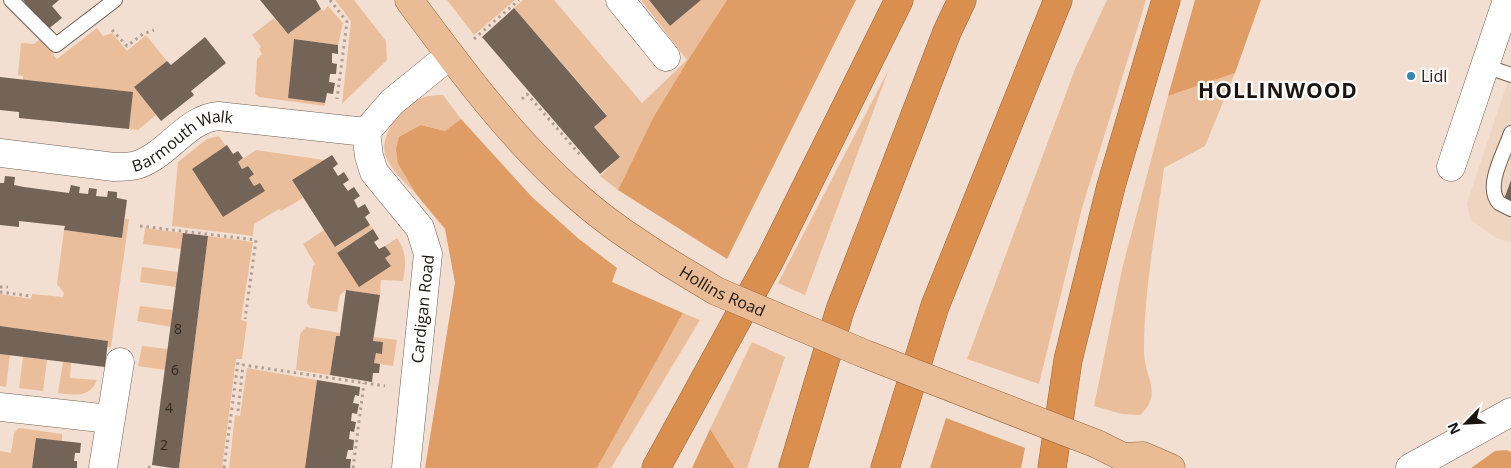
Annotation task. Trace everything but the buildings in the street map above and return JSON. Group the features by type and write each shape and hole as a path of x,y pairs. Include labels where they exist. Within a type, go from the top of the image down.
{"highway":[{"path":"656,468 770,258 899,0"},
{"path":"793,468 840,310 947,32 962,0"},
{"path":"885,468 935,306 1058,0"},
{"path":"1052,468 1068,360 1111,186 1166,0"}],"main road":[{"name":"Hollins Road","path":"409,0 460,49 503,121 577,197 623,232 668,262 724,295 865,354 1097,444 1126,462 1143,456 1171,468"}],"street":[{"path":"620,0 666,57"},
{"path":"1451,167 1507,0"},
{"path":"366,132 392,102 460,49"},
{"name":"Barmouth Walk","path":"0,153 114,167 129,167 146,161 205,119 218,116 366,132"},
{"name":"Cardigan Road","path":"366,132 369,156 374,172 420,228 428,254 406,468"},
{"path":"103,468 120,362"},
{"path":"0,407 110,419"},
{"path":"1410,468 1511,412"}],"lane":[{"path":"11,0 56,45 115,0"},
{"path":"1485,66 1511,75"},
{"path":"1511,133 1495,178 1494,190 1499,204 1511,209"}],"path":[{"path":"330,0 347,22 337,100"},
{"path":"460,49 519,0"},
{"path":"106,26 114,30 126,46 143,34 154,30"},
{"path":"518,102 527,94 582,157"},
{"path":"140,226 256,240 245,320"},
{"path":"0,287 8,287"},
{"path":"0,292 30,296"},
{"path":"224,468 238,362"},
{"path":"238,411 243,365 393,388"},
{"path":"353,468 364,383"},
{"path":"148,467 154,468"}],"shaded area":[{"path":"335,0 354,0 386,41 387,60 342,104 351,21"},
{"path":"447,0 515,0 474,35"},
{"path":"523,0 554,0 642,103 687,60 641,0 649,0 670,26 701,0 727,0 654,116 618,190 600,176 620,157 594,127 607,115 514,8"},
{"path":"727,0 856,0 727,259 618,190 654,116"},
{"path":"1107,0 1146,0 1082,208 1039,384 967,359 1075,69"},
{"path":"1195,0 1261,0 1235,73 1168,96"},
{"path":"328,6 343,23 338,45 294,39 288,97 325,103 325,106 259,97 255,94 257,59 262,54 259,49 261,47 252,35 274,18 288,34 321,9 323,11"},
{"path":"97,28 103,36 112,33 127,51 146,35 167,61 134,87 156,115 138,130 129,129 132,92 23,80 23,76 18,75 21,43 34,44 40,39 57,59"},
{"path":"889,69 805,295 778,283"},
{"path":"1511,72 1511,243 1494,237 1470,219 1467,203"},
{"path":"1235,73 1205,146 1164,168 1146,305 1144,351 1152,392 1151,400 1140,415 1122,414 1094,406 1122,269 1168,96"},
{"path":"443,95 461,119 445,131 421,125 398,164 416,194 398,176 387,160 384,147 385,140 392,125 402,111 413,102 424,97"},
{"path":"461,119 532,197 579,239 617,268 612,282 683,313 597,468 425,468 455,283 445,229 416,194 398,164 396,149 399,137 421,125 445,131"},
{"path":"219,136 226,146 213,201 223,217 264,191 260,183 254,186 249,178 254,174 248,166 242,169 238,162 256,150 324,160 292,180 303,198 281,211 279,209 254,224 253,236 172,226 178,162 207,139"},
{"path":"125,219 129,219 111,347 107,347 108,341 0,326 0,294 31,299 32,294 63,297 64,293 57,284 64,230 122,238"},
{"path":"370,225 373,229 337,253 348,269 391,266 385,258 390,254 385,246 397,238 403,248 405,259 403,281 381,280 380,295 346,290 340,295 337,312 311,308 307,303 313,266 315,264 303,244 324,230 336,247"},
{"path":"145,228 183,233 181,249 143,244"},
{"path":"208,236 253,242 241,320 247,322 242,359 236,359 222,468 179,468"},
{"path":"142,267 178,272 176,287 140,282"},
{"path":"140,306 172,310 171,327 137,321"},
{"path":"683,313 700,320 611,468 597,468"},
{"path":"306,327 340,333 340,336 336,336 330,375 296,370 300,334"},
{"path":"374,337 397,340 393,366 374,363 376,353 382,353 383,343 373,341"},
{"path":"752,342 785,357 747,468 735,468 710,429"},
{"path":"142,346 168,349 165,370 138,366"},
{"path":"0,354 10,355 6,387 0,386"},
{"path":"23,357 47,360 43,391 19,388"},
{"path":"63,362 71,363 70,378 97,380 94,386 86,393 81,394 58,393"},
{"path":"247,368 317,380 305,468 229,468 235,415 240,416"},
{"path":"946,418 1025,448 1021,468 930,468"},
{"path":"19,428 62,434 62,441 36,438 32,468 0,468 0,451 11,453 14,433"},
{"path":"710,429 735,468 692,468"},
{"path":"1507,450 1511,452 1511,468 1471,468 1495,451"}],"place":[{"name":"Lidl","path":"1411,76"}],"district":[{"name":"HOLLINWOOD","path":"1278,91"}]}
